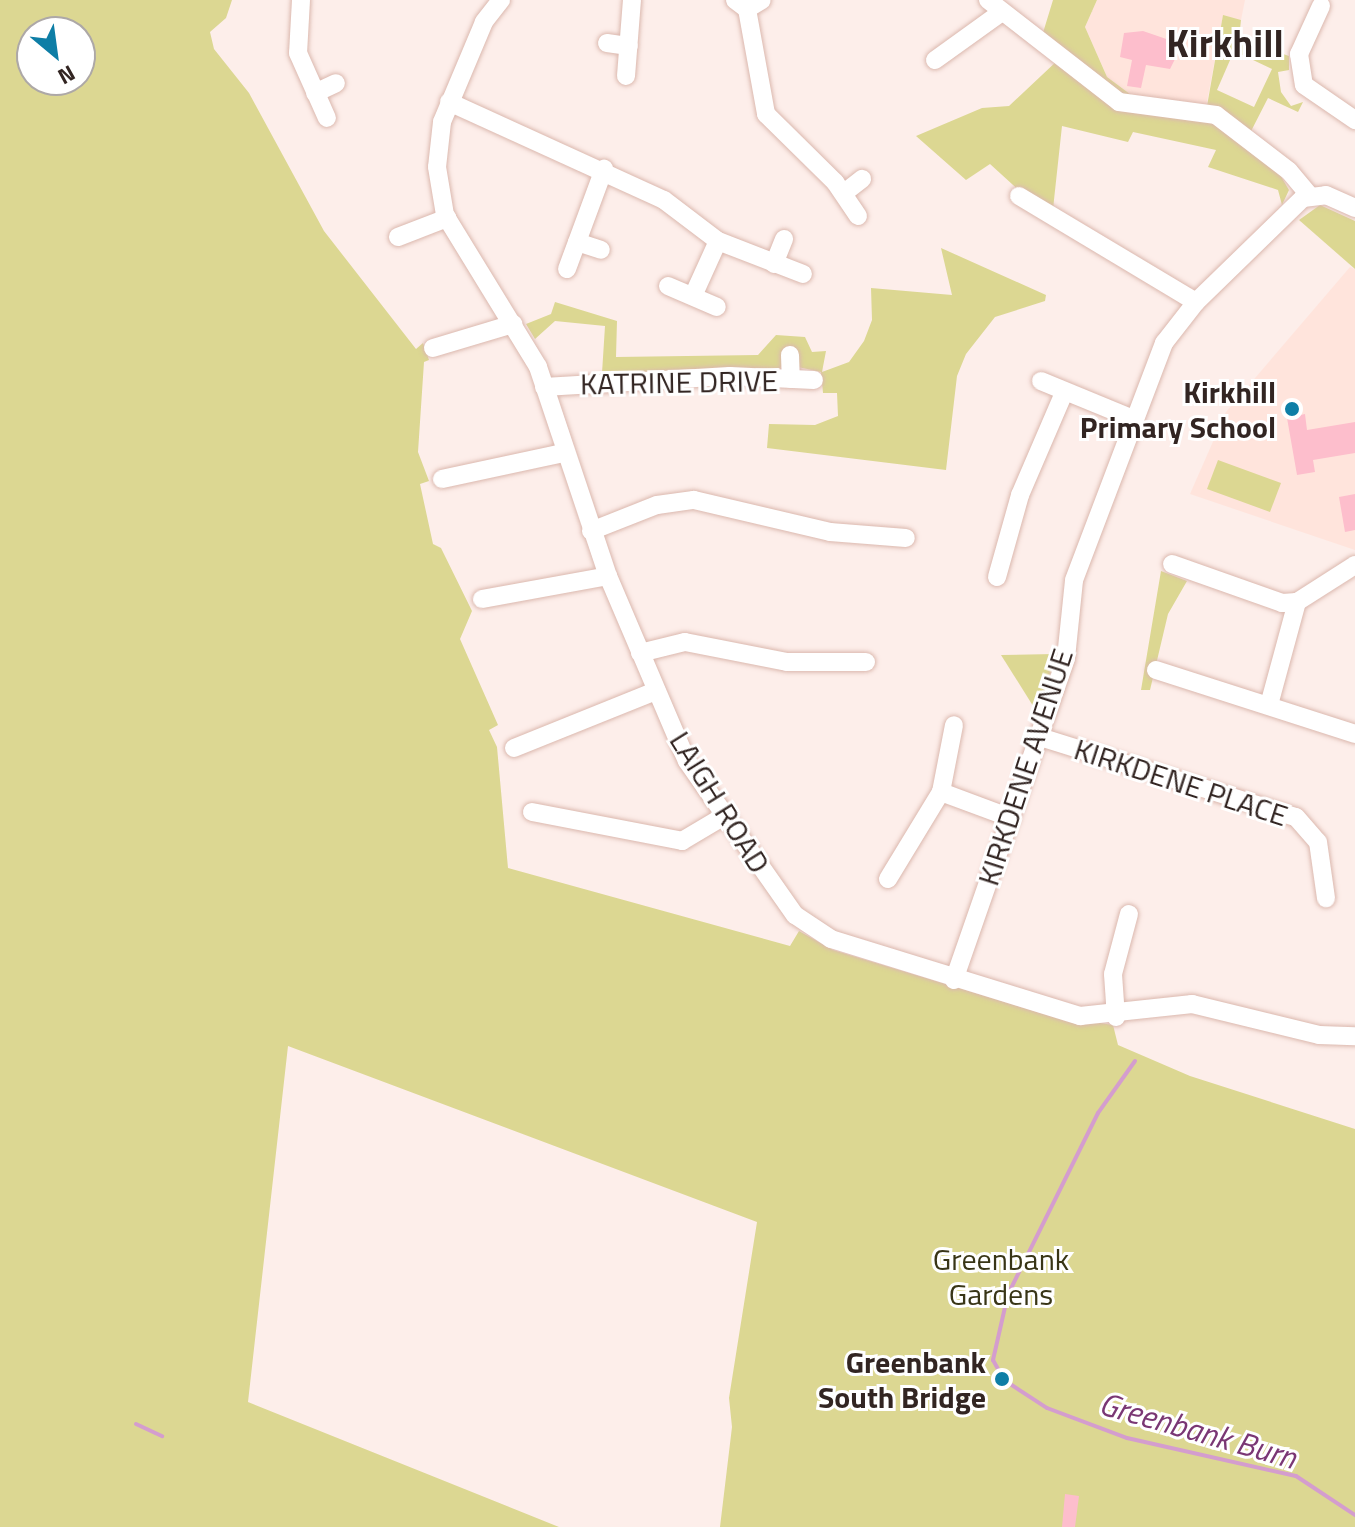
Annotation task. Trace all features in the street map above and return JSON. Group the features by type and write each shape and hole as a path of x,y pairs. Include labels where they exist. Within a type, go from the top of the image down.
{"street":[{"path":"301,0 294,32 327,118"},
{"name":"LAIGH ROAD","path":"501,0 484,22 449,102 437,167 447,218 513,324 544,387 563,453 608,576 687,761 776,891 812,929 954,980 1080,1016 1116,1017 1192,1004 1319,1035 1355,1036"},
{"path":"626,76 632,0"},
{"path":"748,3 766,114 844,193 858,216"},
{"path":"1321,6 1299,54 1304,85 1355,120"},
{"path":"935,60 962,43 994,7 1119,102 1216,115 1289,171 1310,196 1355,208"},
{"path":"951,26 962,43"},
{"path":"1308,35 1326,43"},
{"path":"607,43 629,46"},
{"path":"315,93 336,83"},
{"path":"449,102 604,169 664,200 718,241 803,274"},
{"path":"567,269 604,169"},
{"path":"844,193 862,179"},
{"name":"KIRKDENE AVENUE","path":"954,980 1066,658 1074,580 1164,343 1196,302 1310,196"},
{"path":"1025,205 1196,302"},
{"path":"399,237 447,218"},
{"path":"774,264 784,239"},
{"path":"693,296 718,241"},
{"path":"577,242 601,250"},
{"path":"668,286 717,307"},
{"path":"441,339 513,324"},
{"path":"790,355 791,379"},
{"name":"KATRINE DRIVE","path":"544,387 730,376 814,380"},
{"path":"1041,381 1133,419"},
{"path":"1005,568 1020,495 1064,393"},
{"path":"454,481 563,453"},
{"path":"591,531 657,505 694,500 817,530 897,531"},
{"path":"1172,564 1269,600 1297,602 1355,565"},
{"path":"482,599 504,604 608,576"},
{"path":"1269,705 1297,602"},
{"path":"640,653 685,642 834,671 866,662"},
{"path":"1156,670 1355,734"},
{"path":"514,748 535,730 656,691"},
{"path":"898,873 941,792 958,746 954,725"},
{"name":"KIRKDENE PLACE","path":"1040,737 1296,817 1318,842 1330,888"},
{"path":"941,792 1011,818"},
{"path":"541,808 682,841 724,816"},
{"path":"1116,1017 1113,974 1120,924"}],"shaded area":[{"path":"1097,0 1245,0 1241,20 1223,16 1206,107 1138,100 1107,77 1085,27"},
{"name":"Kirkhill Primary School","path":"1350,267 1355,269 1355,550 1190,494 1226,412"}],"green space":[{"name":"Greenbank Gardens","path":"0,0 232,0 226,18 210,32 214,49 249,93 324,231 416,349 423,343 429,360 424,362 418,452 429,481 420,484 433,544 441,548 472,611 460,639 498,725 489,730 497,747 508,868 790,946 799,931 833,950 1044,1014 1113,1025 1118,1045 1190,1076 1355,1129 1355,1527 720,1527 732,1427 729,1398 757,1222 288,1046 248,1402 559,1527 0,1527"},
{"path":"1053,0 1097,0 1085,27 1107,77 1138,100 1207,106 1223,15 1241,20 1239,39 1289,56 1289,70 1278,72 1281,92 1291,106 1303,102 1298,112 1268,98 1247,139 1206,107 1141,104 1112,94 1042,36","holes":["1234,51 1272,69 1254,107 1217,90"]},
{"path":"1059,59 1090,90 1201,113 1279,173 1289,190 1282,205 1278,190 1208,167 1216,150 1133,132 1128,142 1062,126 1053,209 1023,194 990,164 966,180 916,136 982,108 1009,106"},
{"path":"1320,205 1355,221 1355,269 1299,220"},
{"path":"941,248 1046,295 1045,301 995,317 966,354 957,376 946,470 767,448 769,424 815,425 838,416 837,393 823,393 821,372 784,364 775,373 611,377 602,373 605,326 555,321 535,339 526,324 551,314 555,302 617,321 616,357 758,355 776,335 805,337 812,352 826,351 822,372 849,362 864,341 872,320 871,288 952,295"},
{"path":"1218,460 1281,483 1270,512 1207,489"},
{"path":"1161,571 1187,581 1168,614 1150,690 1141,690"},
{"path":"1055,654 1040,717 1001,655"}],"building":[{"path":"1143,31 1178,43 1175,59 1170,69 1146,65 1141,88 1127,86 1132,60 1120,57 1124,33"},
{"name":"Kirkhill Primary School","path":"1305,414 1307,430 1355,422 1355,453 1313,460 1315,472 1297,475 1287,418"},
{"name":"Kirkhill Primary School","path":"1355,494 1355,530 1345,532 1339,497"},
{"path":"1065,1494 1079,1496 1075,1527 1062,1527"}],"waterway":[{"name":"Greenbank Burn","path":"1135,1061 1098,1113 1008,1294 993,1360 1004,1380 1047,1408 1127,1438 1296,1476 1355,1515"},
{"path":"136,1424 162,1436"}],"place":[{"name":"Kirkhill Primary School","path":"1292,409"},
{"name":"Greenbank South Bridge","path":"1002,1379"}],"district":[{"name":"Kirkhill","path":"1225,44"}]}
